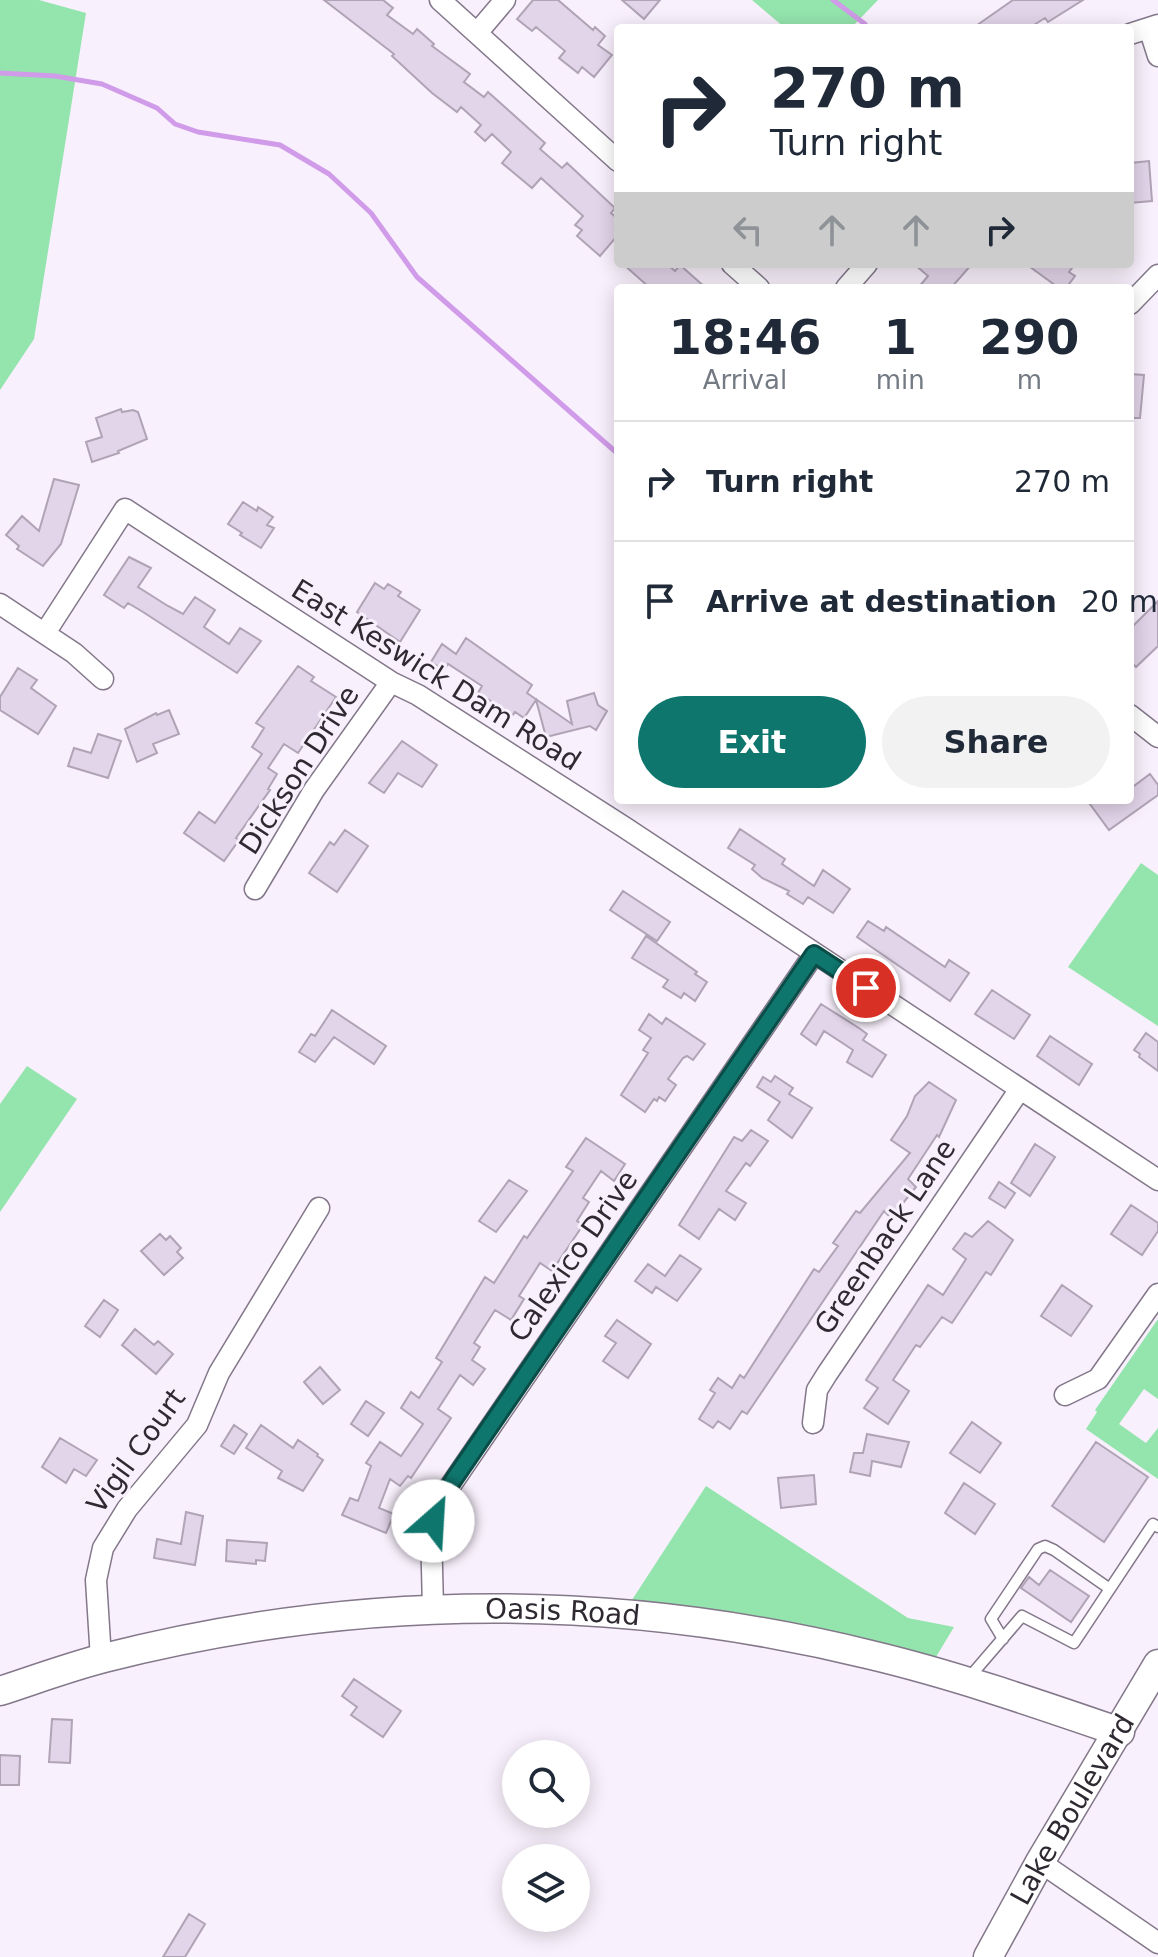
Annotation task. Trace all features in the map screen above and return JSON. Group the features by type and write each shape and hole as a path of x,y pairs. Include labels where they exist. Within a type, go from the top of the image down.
{"main road":[{"name":"Oasis Road","path":"0,1691 101,1659 189,1638 327,1616 433,1608 562,1609 676,1618 872,1655 1120,1732"},
{"name":"Lake Boulevard","path":"988,1957 1040,1862 1158,1664"}],"street":[{"path":"440,0 614,157"},
{"path":"477,33 505,0"},
{"path":"1146,29 1158,56"},
{"path":"736,268 754,284"},
{"path":"850,284 864,268"},
{"path":"1134,300 1158,275"},
{"name":"East Keswick Dam Road","path":"45,633 125,509 391,682 418,695 624,827 1158,1180"},
{"path":"0,604 74,653 103,679"},
{"name":"Dickson Drive","path":"255,889 314,790 391,682"},
{"path":"1134,718 1158,737"},
{"name":"Calexico Drive","path":"433,1608 431,1529 442,1498 814,954"},
{"name":"Greenback Lane","path":"813,1423 817,1390 1020,1089"},
{"name":"Vigil Court","path":"101,1659 96,1580 103,1548 127,1509 197,1425 219,1373 319,1208"},
{"path":"1065,1395 1098,1379 1158,1294"},
{"path":"1040,1862 1158,1943"}],"lane":[{"path":"965,1682 1022,1616 1074,1643 1153,1524 1158,1527"},
{"path":"1003,1639 991,1619 1038,1549 1045,1546 1054,1550 1110,1589"}],"green space":[{"path":"0,0 39,0 86,13 34,339 0,390"},
{"path":"752,0 878,0 855,24 780,24"},
{"path":"1141,863 1158,875 1158,1026 1068,967"},
{"path":"27,1066 77,1099 0,1212 0,1104"},
{"path":"1158,1319 1158,1399 1144,1389 1119,1424 1146,1443 1158,1428 1158,1479 1086,1429 1097,1412 1095,1410"},
{"path":"706,1486 908,1618 954,1627 933,1662 630,1603"}],"building":[{"path":"324,0 383,0 393,8 387,15 413,34 417,29 434,44 432,46 470,74 464,82 484,97 488,92 545,143 540,149 562,168 567,163 614,207 611,213 614,216 614,240 600,256 577,236 582,230 575,225 583,216 541,178 532,188 502,163 511,152 492,134 485,141 475,132 481,125 461,107 457,112 432,93 392,56 394,54"},
{"path":"533,0 558,0 593,30 595,27 605,36 598,45 612,55 594,77 582,67 578,73 559,58 565,51 536,27 532,31 517,19"},
{"path":"622,0 660,0 644,19"},
{"path":"1013,0 1083,0 1048,22 1045,18 1035,24 979,24"},
{"path":"1149,161 1152,201 1134,203 1134,163"},
{"path":"628,268 672,268 675,271 683,268 701,284 646,284"},
{"path":"919,268 968,268 954,284 921,284 928,276"},
{"path":"1032,268 1072,268 1069,272 1075,276 1069,284 1054,284"},
{"path":"1134,374 1144,375 1140,418 1134,418"},
{"path":"121,409 122,412 138,412 147,439 92,462 86,442 102,437 96,418"},
{"path":"54,479 79,485 61,544 43,566 17,549 19,546 6,535 22,516 39,531"},
{"path":"243,502 273,517 267,525 274,528 261,548 228,524"},
{"path":"129,557 151,568 138,587 183,614 195,597 215,610 204,627 229,644 240,628 261,641 237,673 128,603 124,608 104,595"},
{"path":"375,583 384,589 388,584 401,592 398,596 420,610 400,642 357,612"},
{"path":"1158,601 1158,646 1136,667 1134,665 1134,625"},
{"path":"466,638 532,685 527,693 572,724 567,701 594,693 598,705 607,711 596,730 590,726 546,737 536,700 524,718 515,712 513,715 478,693 482,686 448,664 444,670 431,662 442,644 456,654"},
{"path":"298,666 314,677 311,681 336,697 298,753 284,744 268,768 277,774 270,790 236,838 239,840 224,861 184,833 199,812 215,823 262,754 252,747 264,728 256,723"},
{"path":"18,668 37,680 31,688 56,706 38,734 0,710 0,697"},
{"path":"169,710 179,734 153,744 157,753 137,762 125,729"},
{"path":"98,734 121,741 108,778 68,766 74,748 91,753"},
{"path":"402,741 437,765 422,787 398,773 384,793 369,783"},
{"path":"1150,774 1158,785 1158,795 1109,830 1090,804 1134,804 1134,786"},
{"path":"740,829 785,859 782,864 814,886 823,870 850,889 833,913 808,897 803,904 787,894 789,891 762,878 752,869 755,865 728,848"},
{"path":"345,830 368,846 337,892 309,873 330,842 334,845"},
{"path":"623,891 670,922 657,941 610,910"},
{"path":"868,921 884,931 886,927 945,967 949,960 969,973 950,1001 857,937"},
{"path":"646,936 707,982 695,1001 684,993 681,998 663,987 668,980 632,958"},
{"path":"992,990 1030,1015 1014,1039 975,1014"},
{"path":"821,1004 867,1034 863,1040 886,1055 872,1077 847,1062 853,1050 824,1031 816,1045 801,1034"},
{"path":"332,1010 386,1046 374,1064 334,1037 315,1062 299,1052 311,1034 315,1036"},
{"path":"649,1014 662,1024 666,1018 705,1044 693,1060 687,1056 683,1058 668,1079 676,1085 665,1101 659,1097 657,1101 654,1099 645,1112 621,1095 648,1053 643,1050 651,1038 639,1030"},
{"path":"1146,1033 1158,1042 1158,1071 1134,1050"},
{"path":"1050,1036 1092,1064 1079,1085 1037,1056"},
{"path":"775,1076 793,1088 789,1094 812,1108 792,1138 768,1120 780,1102 757,1087 763,1077 771,1082"},
{"path":"929,1082 956,1100 939,1137 937,1135 908,1179 916,1187 891,1218 884,1211 747,1414 742,1411 730,1429 718,1421 713,1428 699,1419 715,1393 710,1390 718,1378 732,1388 740,1375 744,1378 814,1269 819,1272 838,1246 833,1243 856,1211 860,1213 910,1153 891,1140 907,1116 915,1096"},
{"path":"751,1130 768,1141 750,1166 746,1163 726,1191 746,1203 735,1220 719,1209 699,1239 679,1225 734,1137 742,1141"},
{"path":"586,1138 625,1164 614,1181 601,1171 583,1198 589,1202 577,1221 583,1225 552,1271 540,1263 519,1296 524,1299 511,1320 495,1310 474,1343 480,1347 472,1360 485,1369 473,1385 460,1375 438,1409 451,1418 411,1478 408,1476 400,1486 390,1479 379,1508 394,1514 386,1533 342,1515 350,1498 358,1501 371,1466 366,1463 380,1442 401,1456 423,1424 401,1408 411,1392 419,1398 442,1362 436,1358 485,1277 494,1283 524,1236 527,1238 573,1171 566,1167"},
{"path":"1035,1144 1055,1157 1030,1196 1011,1183"},
{"path":"509,1180 527,1191 496,1232 479,1221"},
{"path":"999,1182 1015,1193 1005,1208 989,1198"},
{"path":"1131,1205 1158,1223 1158,1231 1142,1255 1111,1234"},
{"path":"988,1221 1013,1240 991,1275 986,1272 952,1323 942,1317 920,1347 916,1345 893,1380 909,1391 888,1424 864,1408 878,1388 866,1380 928,1285 943,1295 966,1259 953,1249 965,1233 972,1237"},
{"path":"160,1234 166,1240 170,1236 181,1248 177,1252 183,1258 164,1275 141,1251"},
{"path":"680,1255 701,1269 677,1301 656,1287 652,1293 635,1281 648,1264 665,1276"},
{"path":"1062,1285 1092,1306 1071,1336 1041,1316"},
{"path":"104,1300 118,1310 100,1337 85,1326"},
{"path":"617,1320 651,1344 628,1378 603,1361 616,1343 605,1336"},
{"path":"135,1329 154,1345 158,1341 173,1354 156,1374 122,1345"},
{"path":"320,1367 340,1390 323,1404 304,1382"},
{"path":"366,1401 384,1413 368,1436 351,1424"},
{"path":"972,1422 1001,1443 980,1473 950,1453"},
{"path":"234,1425 247,1434 234,1454 221,1446"},
{"path":"261,1425 293,1448 298,1440 323,1460 303,1491 278,1478 282,1471 246,1448"},
{"path":"867,1434 909,1442 901,1467 872,1461 870,1476 850,1472 854,1453 863,1453"},
{"path":"60,1438 97,1460 86,1476 74,1469 66,1483 42,1467"},
{"path":"1096,1442 1148,1477 1104,1542 1052,1506"},
{"path":"814,1475 816,1504 781,1508 778,1478"},
{"path":"964,1483 995,1504 975,1534 945,1513"},
{"path":"186,1512 203,1516 195,1565 154,1558 157,1539 181,1544"},
{"path":"227,1540 267,1543 265,1561 256,1560 256,1564 226,1561"},
{"path":"1050,1570 1089,1596 1071,1622 1021,1588 1029,1577 1039,1585"},
{"path":"354,1679 401,1711 383,1737 351,1715 357,1707 342,1696"},
{"path":"52,1719 72,1720 70,1763 49,1762"},
{"path":"0,1755 20,1756 19,1785 0,1785"},
{"path":"189,1914 205,1924 185,1957 163,1957"}],"waterway":[{"path":"833,0 865,24"},
{"path":"0,73 55,76 102,84 157,108 175,124 198,132 280,145 329,174 371,213 417,277 614,450"}],"route":[{"path":"433,1521 454,1479 814,954 866,988"}]}
